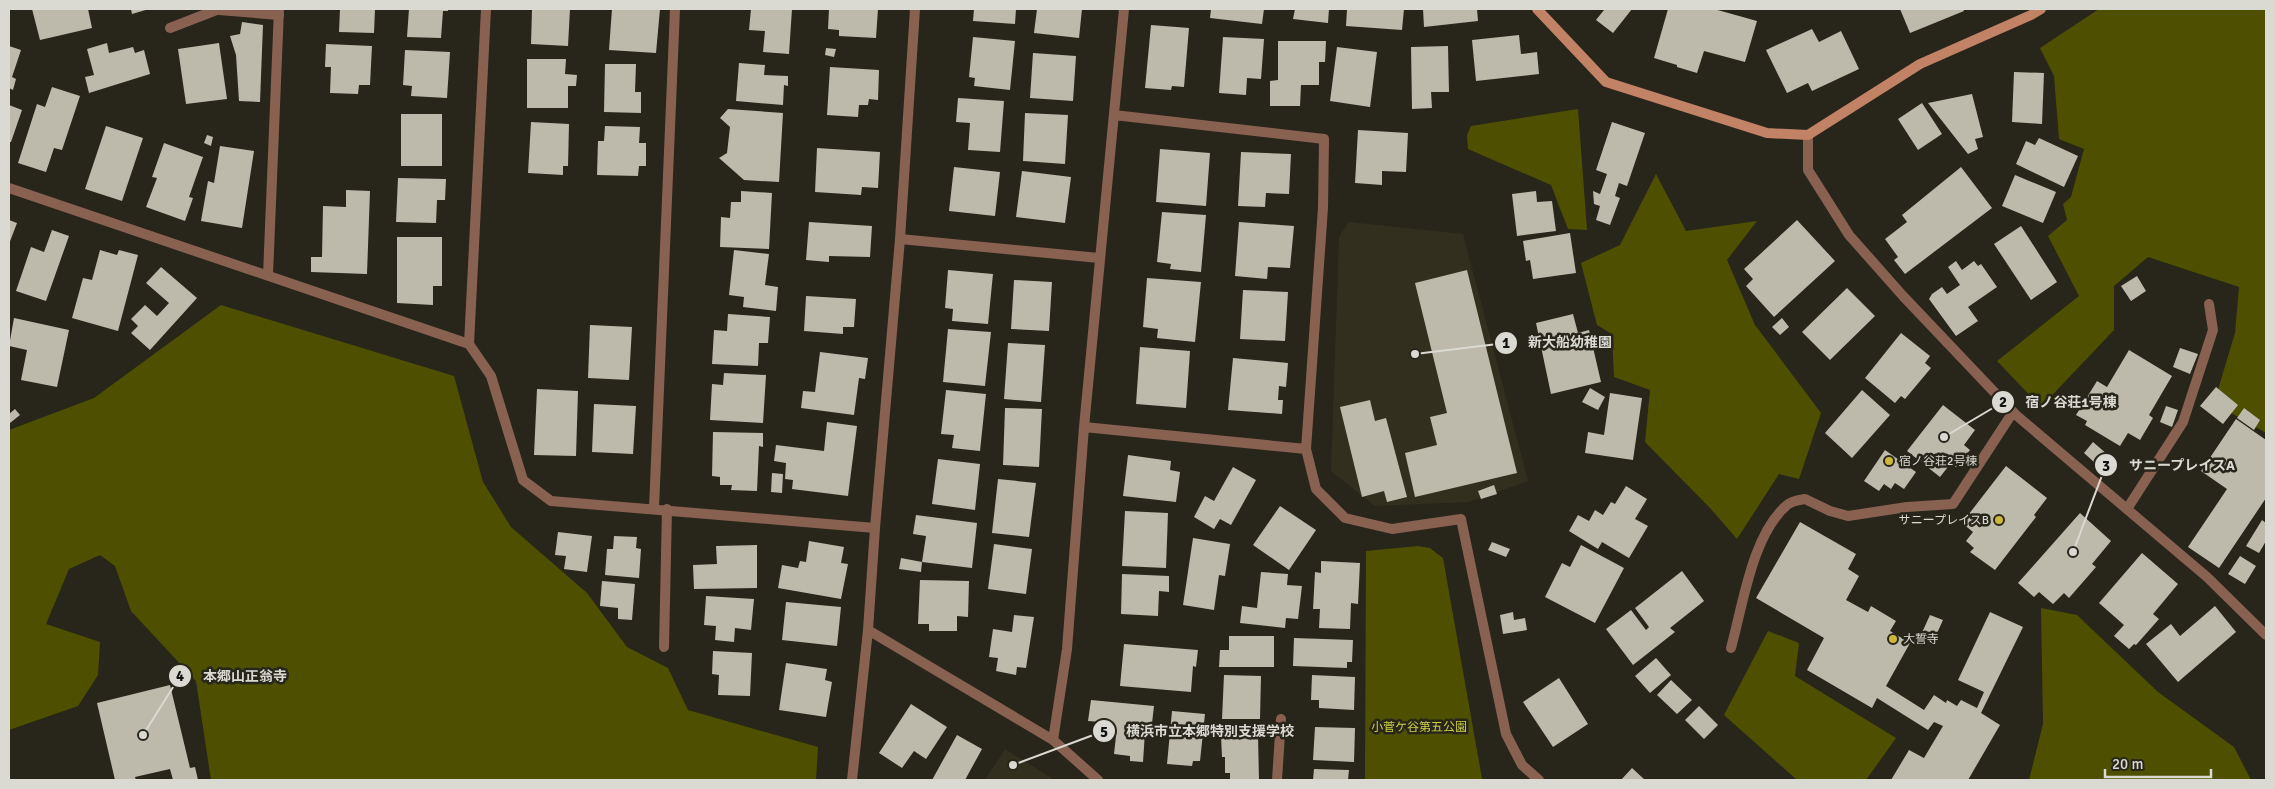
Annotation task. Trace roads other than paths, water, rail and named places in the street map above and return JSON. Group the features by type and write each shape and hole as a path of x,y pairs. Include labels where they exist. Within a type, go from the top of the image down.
{"street":[{"path":"170,28 219,9 279,12 268,276"},
{"path":"469,344 486,9"},
{"path":"654,508 675,9"},
{"path":"852,780 868,630 900,239 915,9"},
{"path":"1053,740 1067,649 1099,258 1124,9"},
{"path":"1537,9 1606,82 1767,133 1808,135 1920,64 2041,9"},
{"path":"1114,115 1324,139 1322,208 1306,449 1316,489 1345,518 1392,529 1461,519 1506,734 1522,765 1540,780"},
{"path":"1808,135 1808,170 1849,235 1903,296 2013,412 2208,578 2266,635"},
{"path":"9,188 469,344 491,376 523,480 551,501 667,509 875,528"},
{"path":"900,239 1099,258"},
{"path":"2127,509 2183,422 2213,330 2209,304"},
{"path":"1731,648 1755,558 1769,526 1788,503 1805,499 1830,511 1848,516 1907,507 1953,504 2013,412"},
{"path":"1084,427 1306,449"},
{"path":"664,647 667,509"},
{"path":"868,630 1053,740 1098,780"},
{"path":"1277,780 1281,719"}],"place":[{"name":"新大船幼稚園","path":"1415,354"},
{"name":"宿ノ谷荘1号棟","path":"1944,437"},
{"name":"宿ノ谷荘2号棟","path":"1889,461"},
{"name":"サニープレイスB","path":"1999,520"},
{"name":"サニープレイスA","path":"2073,552"},
{"name":"大誓寺","path":"1893,639"},
{"name":"本郷山正翁寺","path":"143,735"},
{"name":"横浜市立本郷特別支援学校","path":"1013,765"}],"park label":[{"name":"小菅ケ谷第五公園","path":"1419,727"}]}
